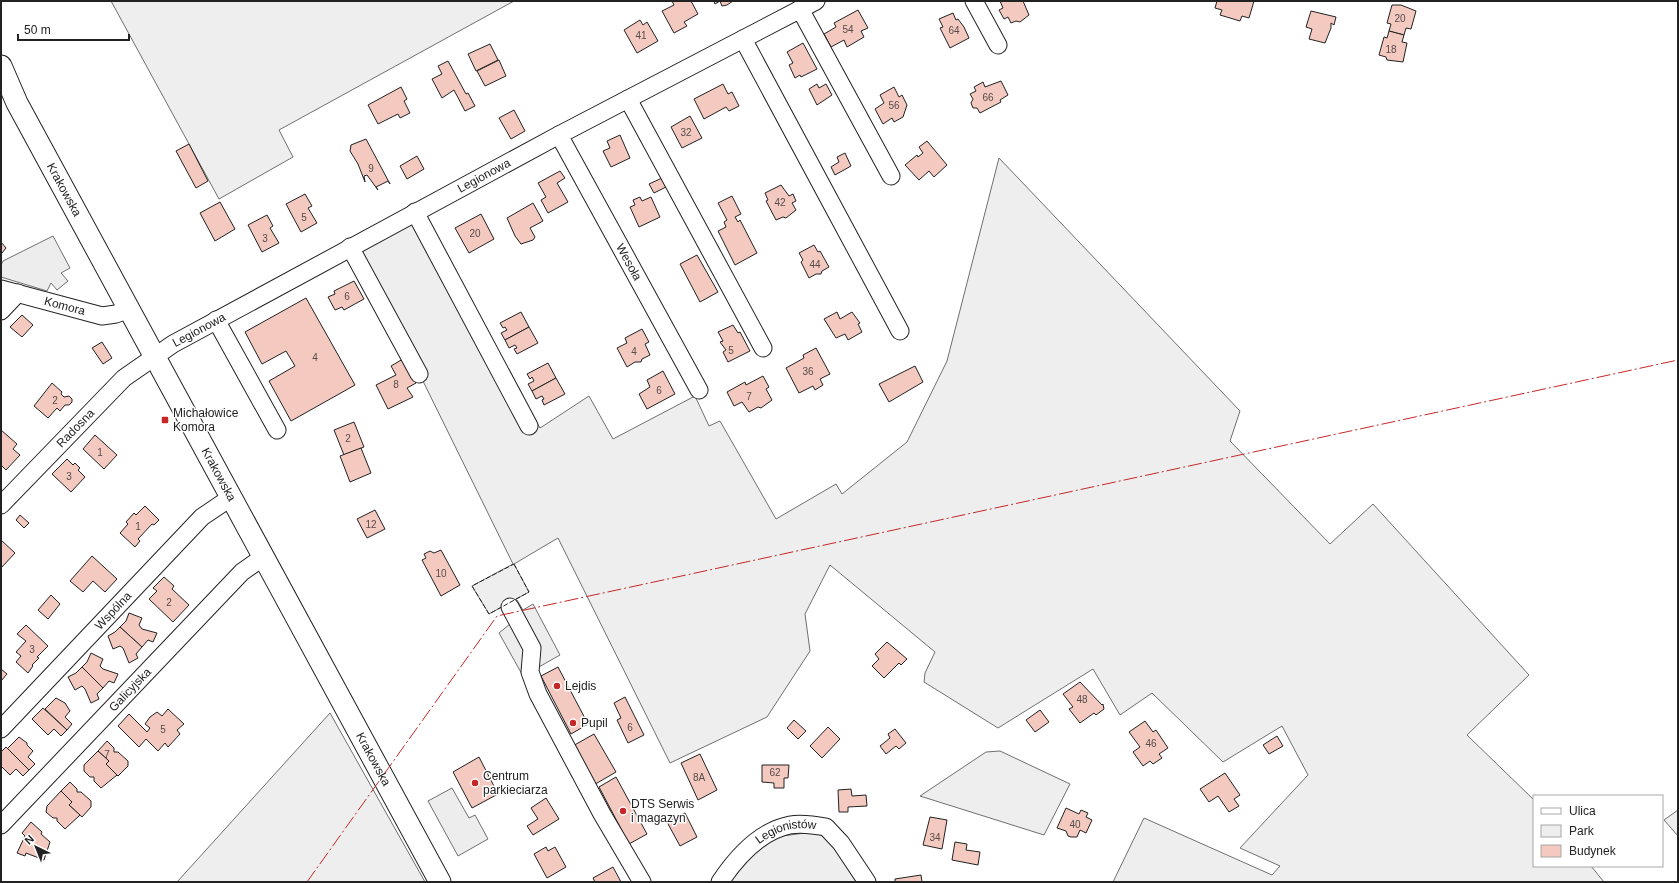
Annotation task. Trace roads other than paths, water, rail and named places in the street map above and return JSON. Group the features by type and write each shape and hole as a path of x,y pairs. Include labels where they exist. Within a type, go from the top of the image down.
{"main road":[{"name":"Krakowska","path":"1,66 17,103 262,558 440,882"}],"street":[{"name":"Legionowa","path":"154,356 216,320 415,212 816,1"},
{"path":"974,1 998,45"},
{"path":"800,9 891,176"},
{"path":"743,39 900,331"},
{"path":"628,99 763,348"},
{"name":"Wesoła","path":"559,135 699,390"},
{"path":"415,212 528,426"},
{"path":"350,247 419,374"},
{"name":"Komora","path":"1,289 102,316 116,314 129,309"},
{"path":"1,311 18,293"},
{"path":"216,320 277,430"},
{"name":"Radosna","path":"1,505 124,378 154,356"},
{"name":"Wspólna","path":"1,729 202,516 230,498"},
{"name":"Galicyjska","path":"1,825 242,572 262,558"},
{"path":"510,607 532,648 530,672 538,694 602,814 642,882"},
{"name":"Legionistów","path":"720,882 738,858 752,844 769,833 791,825 826,827 841,843 868,882"}],"place":[{"name":"Michałowice Komora","path":"165,420"},
{"name":"Lejdis","path":"557,686"},
{"name":"Pupil","path":"573,723"},
{"name":"Centrum parkieciarza","path":"475,783"},
{"name":"DTS Serwis i magazyn","path":"623,811"}]}
